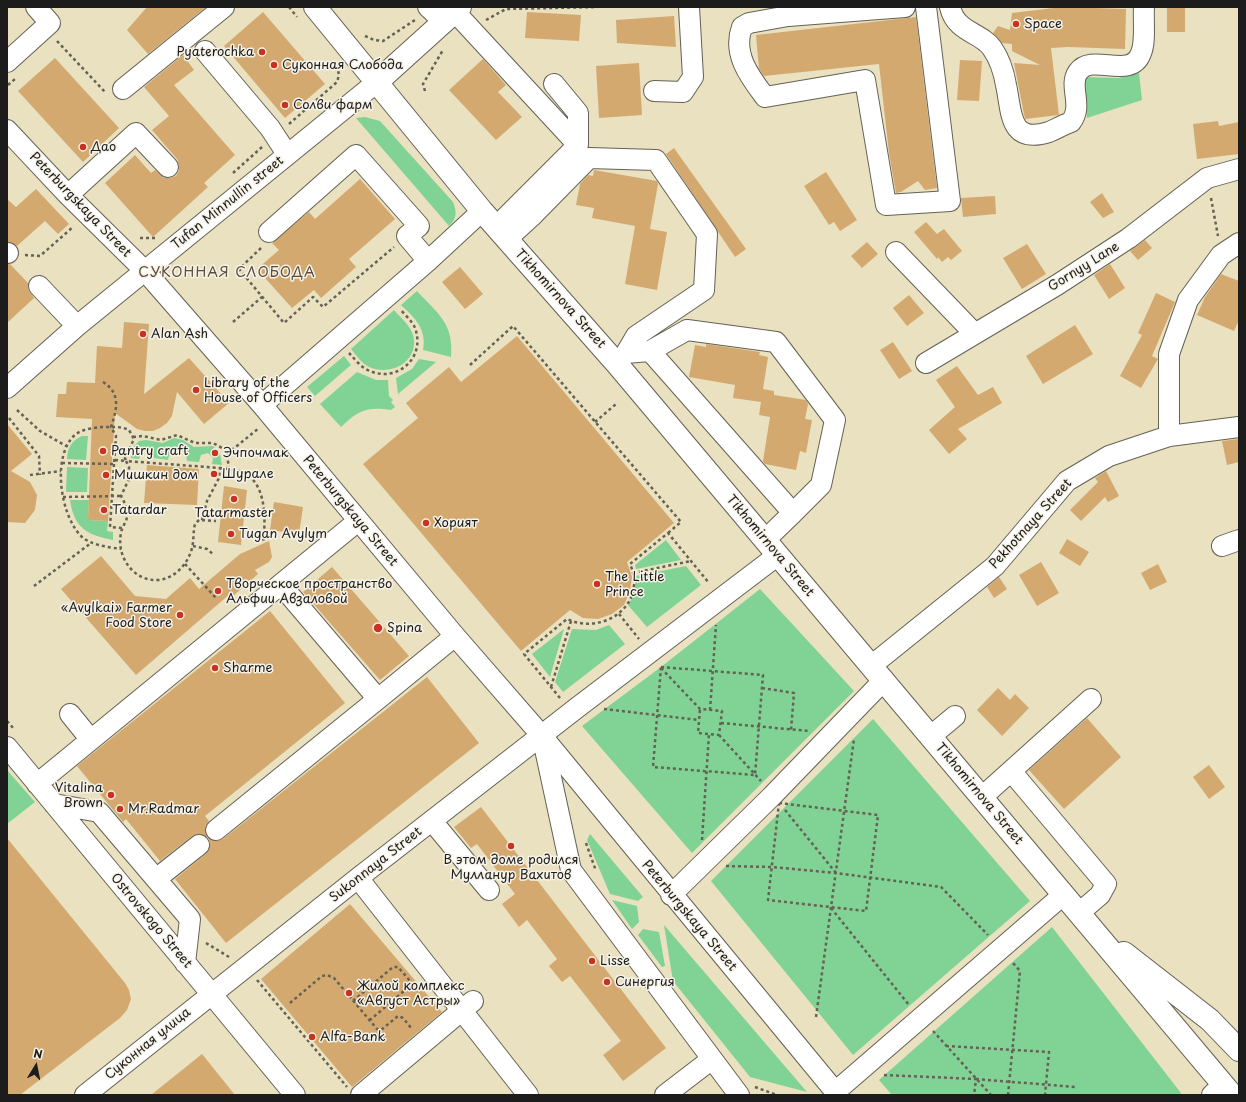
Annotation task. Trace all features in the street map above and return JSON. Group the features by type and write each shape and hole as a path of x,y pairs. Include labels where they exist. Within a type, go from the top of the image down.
{"main road":[{"name":"Tikhomirnova Street","path":"315,7 495,226 621,359 772,548 1094,931 1224,1093"},
{"path":"377,82 443,12"},
{"path":"1094,931 1210,1020 1239,1050"}],"street":[{"path":"12,70 50,22 36,7"},
{"path":"123,89 224,7"},
{"path":"654,91 682,92 693,77 689,7"},
{"path":"905,7 788,16 749,23 742,27 738,45 752,79 765,97 865,80 886,205 950,201 926,7"},
{"path":"950,7 952,14 962,26 985,41 994,51 1006,84 1011,118 1018,129 1029,134 1048,132 1071,122 1077,109 1075,77 1083,67 1090,64 1126,66 1138,59 1142,50 1144,7"},
{"path":"443,12 578,145"},
{"path":"206,51 270,128 288,154"},
{"name":"Tufan Minnullin street","path":"7,388 77,326 377,82"},
{"path":"495,226 578,145 578,113 554,84"},
{"name":"Peterburgskaya Street","path":"7,130 68,195 144,272 267,411 455,636 542,736 671,895 837,1093"},
{"path":"68,195 136,133 168,167"},
{"path":"269,232 356,155 419,226 407,236 428,260"},
{"path":"267,411 428,260 495,226 531,217 589,158 656,160 708,234 704,290 636,336 621,359"},
{"name":"Gornyy Lane","path":"926,363 974,333 1058,285 1129,238 1207,178 1239,169"},
{"path":"1169,436 1169,354 1188,300 1221,255 1239,243"},
{"path":"896,252 974,333"},
{"path":"39,286 77,326"},
{"name":"Sukonnaya Street","path":"211,994 542,736 772,548 793,513 821,485 835,420 776,342 687,330 650,351"},
{"path":"621,359 650,351 793,513"},
{"name":"Pekhotnaya Street","path":"671,895 776,799 878,673 995,566 1067,481 1109,456 1169,436 1239,427"},
{"path":"37,784 358,521"},
{"path":"281,584 378,699"},
{"path":"216,830 455,636"},
{"path":"982,797 1091,699"},
{"path":"70,714 91,740"},
{"path":"930,736 955,716"},
{"name":"Peterburgskaya Street","path":"542,736 571,870 739,1095"},
{"name":"Ostrovskogo Street","path":"7,747 295,1095"},
{"path":"1011,771 1106,884 1100,895 1079,913"},
{"path":"54,804 99,812 190,919 185,963"},
{"path":"432,821 489,890"},
{"path":"156,880 199,845"},
{"path":"358,878 467,1005 528,1095"},
{"path":"837,1093 1063,895"},
{"name":"Суконная улица","path":"85,1095 211,994"},
{"path":"361,1095 467,1005"},
{"path":"665,1095 712,1059"}],"path":[{"path":"506,9 510,7"},
{"path":"361,34 374,40 383,41 443,12"},
{"path":"52,45 58,40 111,99 123,89"},
{"path":"8,85 12,70"},
{"path":"1207,178 1221,255"},
{"path":"8,253 40,256 72,227"},
{"path":"269,232 263,246 239,270 284,323 313,297 323,307 407,236"},
{"path":"233,322 262,297"},
{"path":"345,348 357,362 370,371 383,374 397,373 408,366 415,354 418,340 415,327 396,305"},
{"path":"470,365 513,326 681,522 630,564 633,573 631,596 619,614 600,623 581,624 566,619 524,654 560,699 566,694"},
{"path":"102,382 112,388 116,399 115,412 111,427 116,436 110,527 122,528"},
{"path":"595,422 616,404"},
{"path":"17,410 40,431 66,446"},
{"path":"227,454 267,411"},
{"path":"9,418 39,456 40,475"},
{"path":"121,549 91,542 81,536 75,529 63,497 61,471 66,446 77,433 86,430 111,427 129,430 133,437 133,444 125,458 129,467 129,479 121,496 127,511 127,520 122,528 121,549 128,566 143,579 153,580 171,577 185,564 192,546 195,524 202,520 216,521"},
{"path":"133,437 143,436 161,440 173,436 182,436 195,443 213,443 224,449 227,454 229,470"},
{"path":"115,460 220,468 238,470 246,474 258,488 263,506 264,544"},
{"path":"62,463 114,464"},
{"path":"202,520 207,501 219,478 220,468"},
{"path":"30,475 40,475 61,471"},
{"path":"63,497 121,496"},
{"path":"668,533 710,583 704,587"},
{"path":"34,586 91,542"},
{"path":"192,546 207,549 214,555"},
{"path":"633,573 692,561"},
{"path":"185,564 216,598"},
{"path":"619,614 638,638"},
{"path":"550,687 571,621"},
{"path":"710,710 716,624"},
{"path":"632,643 644,633"},
{"path":"661,667 763,675 755,775"},
{"path":"661,667 700,709 722,712 720,735"},
{"path":"661,667 653,767 755,775"},
{"path":"762,688 794,693 792,730"},
{"path":"599,709 699,720"},
{"path":"700,709 698,733 720,735 776,799 836,873"},
{"path":"721,723 811,732"},
{"path":"816,1018 855,732"},
{"path":"702,841 709,734"},
{"path":"776,799 844,811 878,815 866,911 768,900 772,867 776,799"},
{"path":"721,866 772,867 836,873 940,887 1001,949 1020,971 1008,1095"},
{"path":"353,1000 393,967 398,967 403,972 411,982 410,987 370,1020"},
{"path":"290,1003 322,976 327,975 334,978 377,1029 381,1030 400,1016 416,1034"},
{"path":"946,1046 1048,1052 1045,1095"},
{"path":"877,1074 976,1079 1075,1087"},
{"path":"974,1095 976,1079"}],"green space":[{"path":"1139,73 1142,100 1087,118 1083,81 1084,77 1118,78"},
{"path":"365,117 380,121 453,202 456,215 449,226 356,118"},
{"path":"417,291 438,313 447,327 450,336 451,357 423,350 423,336 419,324 401,305"},
{"path":"394,310 412,331 414,344 412,352 408,359 394,368 377,370 366,366 351,349"},
{"path":"344,356 351,365 315,396 307,387"},
{"path":"419,359 436,362 398,394 396,378 412,369"},
{"path":"357,372 376,380 388,380 389,396 393,400 391,402 395,407 391,410 369,409 363,411 352,417 341,427 320,404"},
{"path":"82,436 88,436 86,460 67,459 68,451 71,445 75,440"},
{"path":"174,438 183,440 194,447 213,446 220,454 222,465 212,464 213,458 208,453 201,455 199,462 187,461 186,453 178,449 170,452 168,460 154,458 152,452 148,450 141,452 139,459 131,458 131,449 139,441 146,440 163,443"},
{"path":"67,467 88,468 87,492 66,492"},
{"path":"70,500 89,500 88,520 108,521 107,531 113,532 113,540 96,536 83,529 75,517"},
{"path":"666,540 681,560 636,569 635,565"},
{"path":"686,566 701,585 647,627 628,605 634,595 636,576"},
{"path":"760,589 854,691 692,853 582,726 661,667"},
{"path":"609,625 625,644 563,692 555,682 572,629 596,630"},
{"path":"564,629 550,677 532,654"},
{"path":"873,719 1030,901 853,1055 711,881"},
{"path":"7,770 35,802 7,824"},
{"path":"590,834 643,897 638,901 610,894 587,840"},
{"path":"612,900 637,906 639,922 632,929"},
{"path":"664,925 807,1092 750,1077 673,981"},
{"path":"1052,927 1181,1093 1179,1095 892,1095 879,1080"},
{"path":"643,929 659,932 665,966 662,967 638,935"}],"building":[{"path":"147,7 206,7 148,54 127,30"},
{"path":"1062,7 1126,9 1125,49 1068,47 1051,48 1059,115 1025,119 1014,63 1040,65 1012,51 1012,44 1002,43 993,33 998,26 1010,30 1012,13"},
{"path":"1167,7 1185,7 1185,32 1167,32"},
{"name":"Суконная Слобода","path":"263,12 325,84 285,118 224,46"},
{"path":"527,12 581,15 579,41 525,38"},
{"path":"674,16 676,47 617,43 616,20"},
{"path":"916,17 937,188 925,190 918,181 901,192 896,193 889,153 879,64 764,76 759,69 756,35"},
{"path":"183,55 194,70 174,85 235,155 204,183 208,187 153,237 105,183 135,155 151,173 155,170 164,178 176,176 179,171 177,159 152,130 169,116 144,87"},
{"path":"55,58 119,128 83,162 18,91"},
{"path":"483,59 506,85 498,92 522,117 496,140 449,90"},
{"path":"960,60 982,61 979,101 957,100"},
{"path":"639,63 642,115 599,118 596,66"},
{"path":"1218,121 1219,126 1239,122 1239,154 1197,159 1193,124"},
{"path":"674,148 746,249 735,257 666,154"},
{"path":"594,170 657,181 658,184 650,229 667,232 657,290 625,284 635,226 592,218 594,208 576,205 580,184 588,175 593,176"},
{"path":"826,172 857,220 840,231 834,222 829,225 804,186"},
{"path":"360,179 395,219 349,259 356,267 321,298 314,290 292,308 257,269 279,250 272,243 309,212 315,219"},
{"path":"36,189 69,224 58,234 45,221 17,246 7,242 7,199 16,207"},
{"path":"1102,193 1114,212 1103,218 1090,202"},
{"path":"995,196 996,214 963,217 961,198"},
{"path":"926,222 937,234 944,229 962,251 951,260 948,257 942,262 938,257 937,259 914,232"},
{"path":"1145,240 1152,248 1138,260 1130,251"},
{"path":"867,242 878,254 862,268 851,256"},
{"path":"1027,244 1046,274 1022,289 1003,258"},
{"path":"7,264 10,264 28,283 28,289 34,298 7,323"},
{"path":"1110,264 1125,288 1109,299 1094,275"},
{"path":"460,267 483,294 465,309 442,282"},
{"path":"1221,274 1239,281 1239,320 1234,331 1197,315 1205,297"},
{"path":"1156,293 1175,302 1152,356 1158,359 1141,388 1120,376 1142,335 1138,333"},
{"path":"909,295 924,313 907,326 893,308"},
{"path":"124,322 149,324 144,394 189,358 229,403 204,424 177,392 172,416 167,423 153,431 137,429 115,413 108,521 88,520 92,419 56,417 58,394 66,394 67,382 95,383 97,346 122,348"},
{"path":"1075,325 1093,354 1043,384 1026,356"},
{"path":"517,336 674,523 627,562 632,577 630,591 624,605 612,614 598,619 583,618 570,610 521,651 363,464 418,418 406,403 449,367 461,382"},
{"path":"893,342 912,371 899,379 880,350"},
{"path":"706,344 760,352 759,355 768,357 763,389 774,391 774,395 806,400 808,404 805,419 812,420 806,453 800,451 796,470 765,464 763,461 770,417 759,415 761,402 733,398 735,385 689,377 695,345 706,347"},
{"path":"957,366 978,395 993,387 1002,403 958,429 967,439 949,454 929,430 955,407 936,380"},
{"path":"7,424 32,454 11,471 30,482 37,495 35,510 25,523 7,522"},
{"path":"1239,439 1239,462 1227,465 1222,441"},
{"path":"147,465 199,469 197,505 144,503"},
{"path":"1106,471 1119,496 1108,502 1105,497 1081,521 1070,510 1098,482 1095,478"},
{"path":"224,486 247,490 241,545 218,542"},
{"path":"274,502 303,507 299,534 270,530"},
{"path":"1067,539 1089,552 1080,566 1059,553"},
{"path":"269,541 272,557 269,562 255,570 258,574 233,596 231,593 136,675 61,589 101,556 135,596 166,599 190,578 199,589 240,554"},
{"path":"1041,562 1059,593 1037,606 1019,575"},
{"path":"1158,564 1167,582 1150,590 1141,573"},
{"path":"332,567 409,656 380,680 303,592"},
{"path":"999,577 1007,589 994,598 987,587"},
{"path":"270,611 345,703 205,816 209,821 205,826 207,837 198,834 192,836 160,861 126,819 123,822 77,766"},
{"path":"427,677 479,743 226,943 175,879 206,854 210,844 208,838 217,841 223,839"},
{"path":"998,688 1010,700 1015,694 1029,708 1002,736 977,710"},
{"path":"1087,718 1121,757 1064,809 1029,770"},
{"path":"1209,765 1225,787 1209,799 1193,777"},
{"path":"481,807 666,1048 623,1081 603,1055 621,1041 570,976 562,982 549,966 557,959 527,920 519,927 502,904 515,894 477,844 471,848 454,827"},
{"path":"7,838 125,983 129,990 131,999 127,1010 120,1018 20,1095 7,1095"},
{"name":"Жилой комплекс «Август Астры»","path":"350,904 442,1012 352,1087 261,979"},
{"path":"202,1054 235,1095 151,1095"}],"place":[{"name":"Space","path":"1016,24"},
{"name":"Pyaterochka","path":"262,52"},
{"name":"Суконная Слобода","path":"274,65"},
{"name":"Солви фарм","path":"285,105"},
{"name":"Дао","path":"83,147"},
{"name":"Alan Ash","path":"143,334"},
{"name":"Library of the House of Officers","path":"196,390"},
{"name":"Pantry craft","path":"103,451"},
{"name":"Эчпочмак","path":"215,453"},
{"name":"Шурале","path":"214,474"},
{"name":"Мишкин дом","path":"106,475"},
{"name":"Tatarmaster","path":"234,499"},
{"name":"Tatardar","path":"104,510"},
{"name":"Хорият","path":"426,523"},
{"name":"Tugan Avylym","path":"231,534"},
{"name":"The Little Prince","path":"597,584"},
{"name":"Творческое пространство Альфии Авзаловой","path":"218,591"},
{"name":"«Avylkai» Farmer Food Store","path":"180,615"},
{"name":"Spina","path":"378,628"},
{"name":"Sharme","path":"215,668"},
{"name":"Vitalina Brown","path":"111,795"},
{"name":"Mr.Radmar","path":"120,809"},
{"name":"В этом доме родился Мулланур Вахитов","path":"511,846"},
{"name":"Lisse","path":"592,961"},
{"name":"Синергия","path":"607,982"},
{"name":"Жилой комплекс «Август Астры»","path":"349,993"},
{"name":"Alfa-Bank","path":"312,1037"}],"district":[{"name":"СУКОННАЯ СЛОБОДА","path":"227,273"}]}
